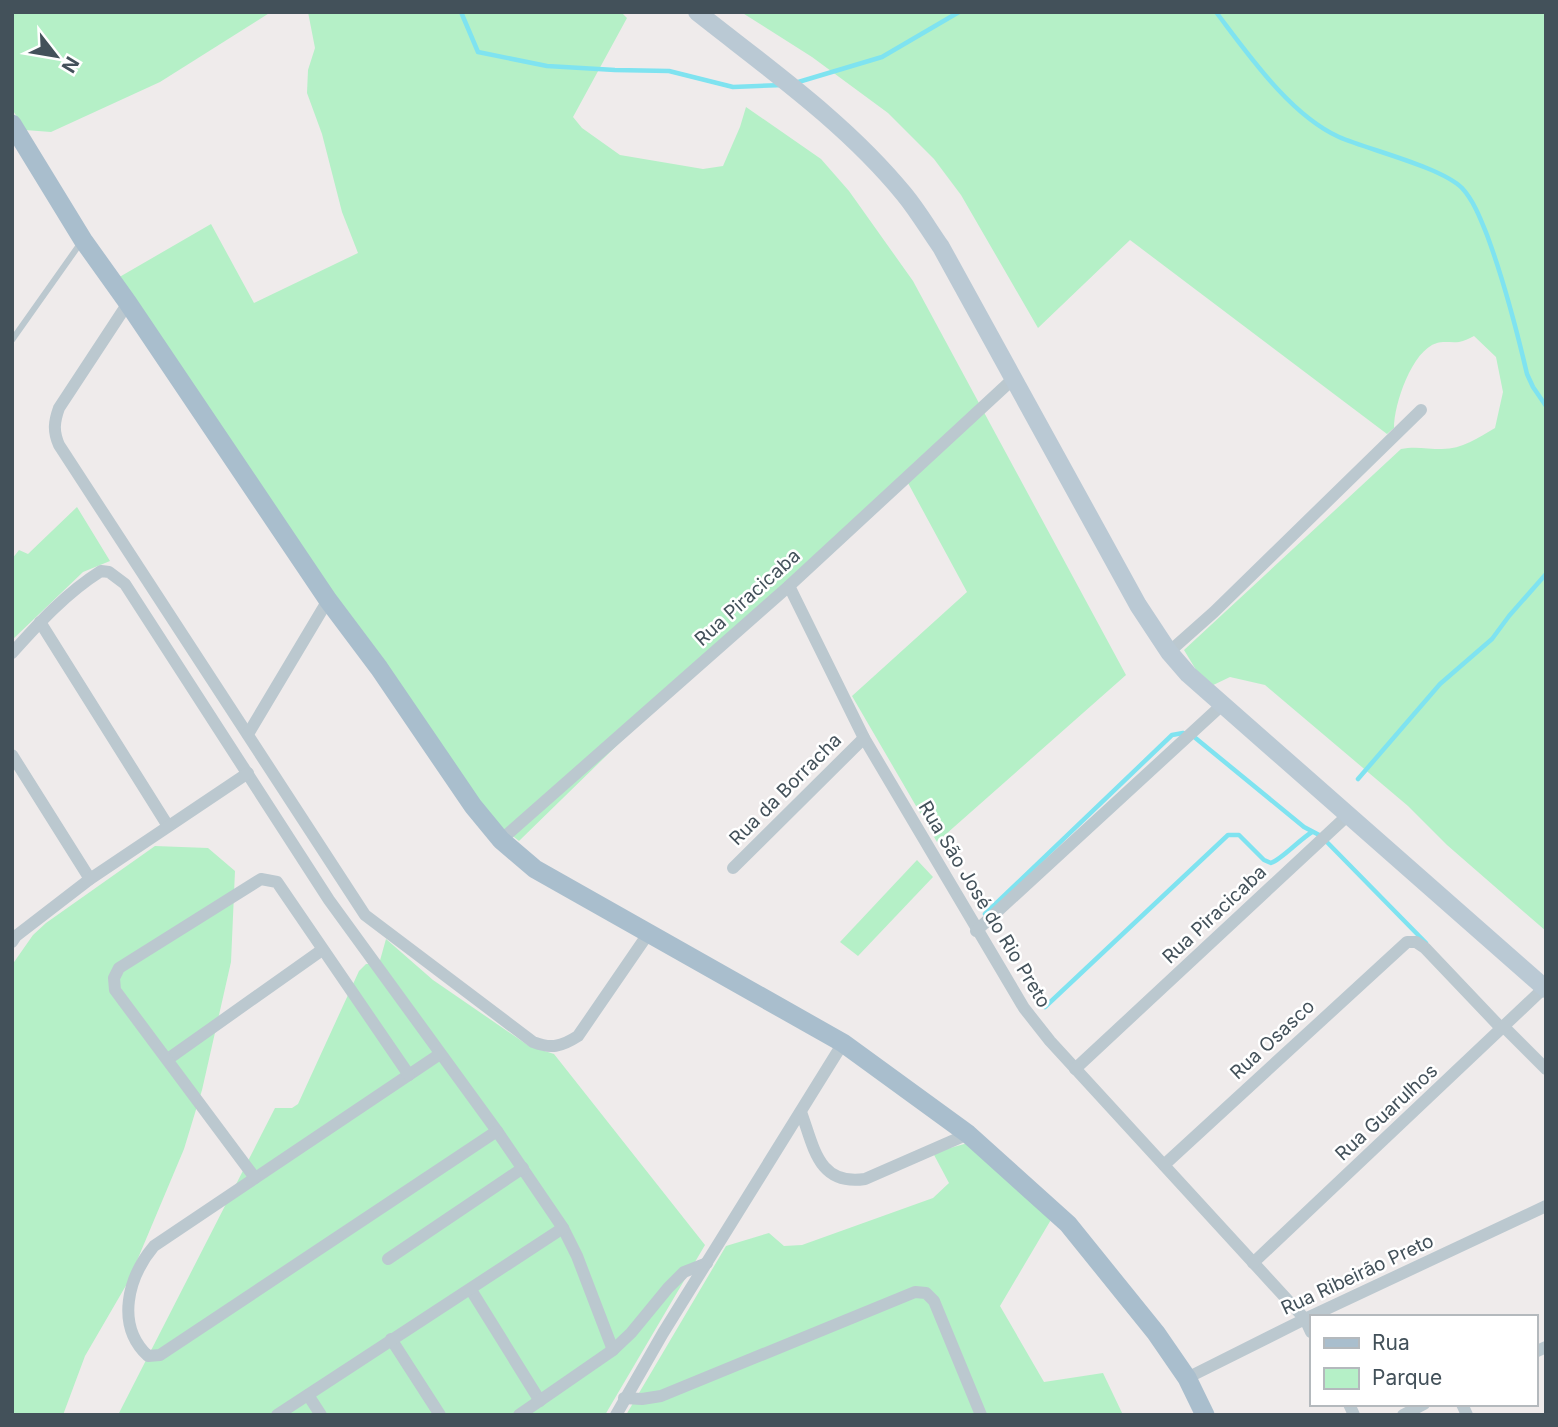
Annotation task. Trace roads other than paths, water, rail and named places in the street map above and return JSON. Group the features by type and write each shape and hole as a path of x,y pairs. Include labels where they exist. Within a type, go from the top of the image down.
{"main road":[{"path":"697,12 805,97 862,148 905,195 941,247 1139,605 1169,652 1188,674 1545,989"},
{"path":"12,124 83,240 328,600 379,668 473,806 502,839 535,869 843,1043 968,1133 1068,1224 1156,1333 1186,1378 1205,1415"}],"street":[{"path":"128,303 60,408 54,433 70,464 365,915"},
{"name":"Rua Piracicaba","path":"502,839 789,586 1013,379"},
{"path":"1169,652 1214,612 1421,410"},
{"path":"12,653 40,622 101,571 109,572 125,584 329,900 497,1131 563,1228 577,1256 613,1350"},
{"name":"Rua São José do Rio Preto","path":"789,586 864,738 1024,1008 1075,1069 1305,1319 1310,1330"},
{"path":"248,734 328,600"},
{"path":"40,622 168,826"},
{"path":"976,931 1222,705"},
{"name":"Rua da Borracha","path":"733,868 864,738"},
{"path":"12,755 90,878"},
{"path":"13,936 90,878 248,773"},
{"name":"Rua Piracicaba","path":"1075,1069 1347,816"},
{"path":"255,1178 115,990 114,978 119,968 261,879 277,882 410,1075"},
{"path":"329,900 365,915 533,1042 548,1048 564,1046 578,1037 648,934"},
{"name":"Rua Osasco","path":"1164,1165 1407,942 1416,942 1424,948 1503,1028"},
{"path":"168,1059 322,950"},
{"name":"Rua Guarulhos","path":"1253,1263 1545,989"},
{"path":"1503,1028 1546,1069"},
{"path":"616,1415 843,1043"},
{"path":"440,1054 154,1246 142,1260 128,1304 131,1334 148,1356 160,1355 497,1131"},
{"path":"801,1112 820,1163 837,1178 849,1181 865,1179 968,1133"},
{"path":"388,1259 523,1168"},
{"name":"Rua Ribeirão Preto","path":"1314,1315 1546,1206"},
{"path":"277,1415 563,1228"},
{"path":"519,1415 613,1350 684,1272 707,1263"},
{"path":"471,1290 540,1401"},
{"path":"624,1398 661,1396 915,1292 926,1293 934,1301 977,1413"},
{"name":"Rua Ribeirão Preto","path":"1186,1378 1310,1317"},
{"path":"391,1339 440,1415"},
{"path":"308,1395 321,1415"},
{"path":"1403,1415 1420,1406"}],"lane":[{"path":"12,340 83,240"}],"waterway":[{"path":"461,12 478,52 547,66 669,71 733,87 783,85"},
{"path":"795,83 882,57 959,12"},
{"path":"1216,12 1271,82 1321,127 1339,137 1438,173 1462,188 1474,205 1487,235 1527,374 1546,406"},
{"path":"1358,779 1440,684 1492,639 1546,574"},
{"path":"985,914 1172,735 1183,733 1193,736 1304,827 1321,836 1426,943"},
{"path":"1045,1007 1228,835 1239,835 1264,860 1271,863 1312,832"}]}
